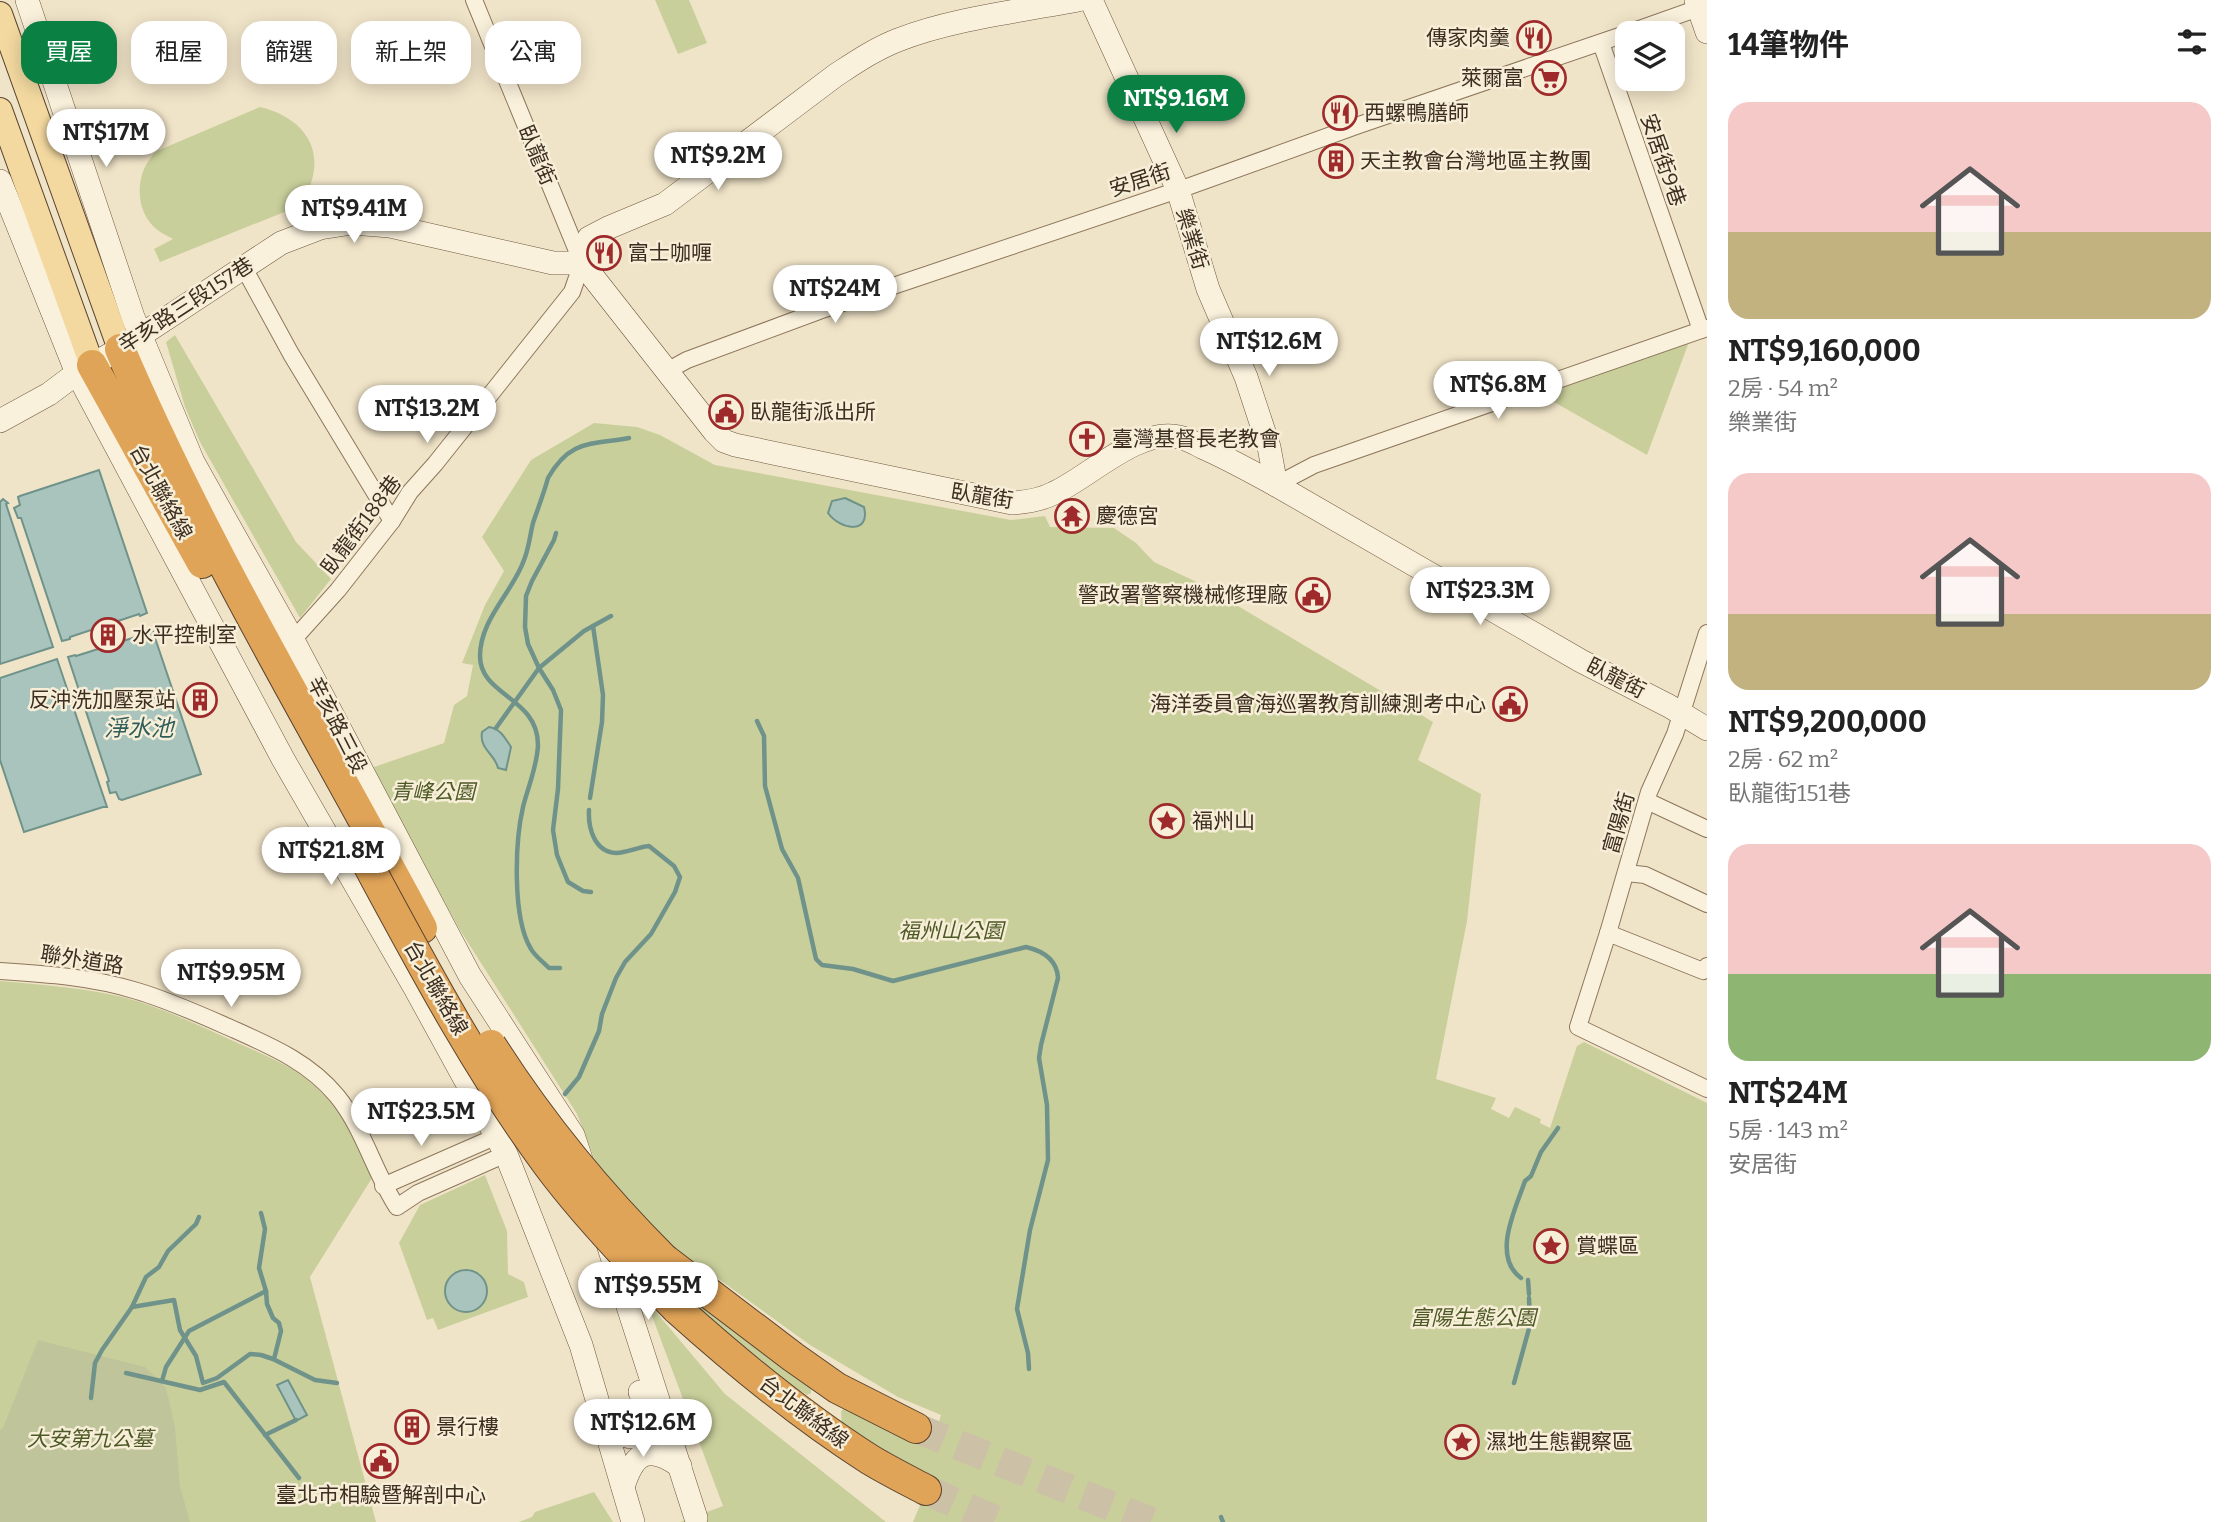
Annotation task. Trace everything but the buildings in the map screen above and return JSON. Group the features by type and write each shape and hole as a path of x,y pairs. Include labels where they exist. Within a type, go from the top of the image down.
{"highway":[{"name":"台北聯絡線","path":"130,342 177,474 281,671 366,842 425,971 502,1100 550,1167 624,1255 676,1308 718,1346 816,1424 871,1461 926,1490"},
{"name":"台北聯絡線","path":"84,360 366,842 506,1069 570,1155 664,1259 837,1388 916,1427"},
{"path":"816,1424 837,1388"}],"main road":[{"name":"辛亥路三段","path":"27,0 130,342 193,462 293,640 470,976 573,1135 696,1518"},
{"path":"582,263 589,238 666,204 863,57 898,40 942,25 1078,0"},
{"name":"樂業街","path":"1091,0 1178,190 1208,289 1246,377 1269,447 1276,485"},
{"path":"1701,5 1707,32"},
{"path":"0,14 130,342"},
{"path":"0,110 84,360"},
{"path":"0,180 84,360 283,759 415,988 501,1145 581,1345 633,1522"},
{"name":"辛亥路三段157巷","path":"0,421 49,394 84,360 130,342 281,243 320,228 352,223 390,226 553,263 582,263"},
{"name":"臥龍街","path":"582,263 724,441 1012,503 1027,502 1054,494 1125,450 1161,436 1179,437 1231,460 1581,661 1669,705 1707,729"},
{"path":"597,1397 615,1431 627,1437 639,1437 649,1425 648,1410 630,1353 624,1296"},
{"path":"623,1487 629,1466 638,1458 650,1454 665,1455 680,1465"}],"street":[{"name":"臥龍街","path":"474,0 582,263"},
{"name":"安居街","path":"1659,21 1701,5"},
{"name":"安居街","path":"667,371 687,360 771,328 1615,38"},
{"name":"安居街9巷","path":"1601,43 1704,329"},
{"name":"臥龍街188巷","path":"293,640 338,590 393,521 410,492 572,292 582,263"},
{"path":"244,268 291,354 393,521"},
{"path":"1276,485 1314,465 1704,329"},
{"name":"富陽街","path":"1707,633 1675,734 1647,801 1578,1027 1707,1089"},
{"path":"1647,801 1707,830"},
{"path":"1626,873 1645,875 1707,904"},
{"path":"1608,933 1703,971 1707,966"},
{"name":"聯外道路","path":"0,971 62,976 134,990 165,1000 295,1059 318,1077 347,1109 360,1130 383,1186 397,1208 501,1145"},
{"path":"383,1186 501,1145"}],"green space":[{"path":"655,0 689,0 707,43 678,54"},
{"path":"260,107 288,118 307,137 314,161 308,191 318,186 324,196 160,262 154,249 173,239 160,232 147,219 140,199 141,178 150,159 157,151"},
{"path":"175,335 296,542 331,579 300,618 200,442 185,407 166,342"},
{"path":"1689,342 1647,455 1540,394"},
{"name":"福州山公園","path":"594,423 637,427 660,435 715,465 1011,520 1045,516 1050,527 1114,528 1136,543 1154,562 1201,584 1433,722 1418,760 1481,794 1467,921 1436,1079 1496,1098 1491,1109 1509,1118 1515,1107 1541,1119 1540,1123 1550,1128 1577,1046 1584,1042 1707,1103 1707,1522 913,1522 930,1481 842,1427 841,1411 847,1407 933,1443 941,1415 898,1397 810,1345 673,1246 602,1178 577,1114 460,930 371,768 444,743 454,705 467,696 473,665 462,663 485,605 504,571 482,537 531,460"},
{"path":"0,981 103,993 163,1010 293,1070 321,1092 345,1122 372,1178 310,1277 376,1522 0,1522"},
{"path":"485,1175 507,1231 508,1274 524,1282 528,1297 438,1330 433,1318 427,1320 399,1243 420,1205"},
{"path":"666,1272 806,1383 811,1393 807,1395 759,1365 660,1280"},
{"path":"646,1300 725,1394 886,1522 680,1522 723,1506"},
{"name":"大安第九公墓","path":"38,1340 145,1367 166,1388 175,1427 180,1487 190,1522 0,1522 0,1430"},
{"path":"594,1492 613,1522 519,1522 532,1517 535,1512"}],"water":[{"path":"99,470 147,613 62,641 21,518 18,518 14,508 20,505 20,496"},
{"path":"845,498 864,507 865,516 859,526 847,526 833,519 828,513 832,501"},
{"path":"3,499 8,503 6,504 53,647 0,664 0,502"},
{"name":"淨水池","path":"152,629 201,774 122,800 116,792 110,793 109,781 68,657 145,634"},
{"name":"淨水池","path":"57,659 107,807 24,832 0,760 0,678"},
{"path":"489,727 500,732 511,747 506,770 498,768 483,743 482,732"},
{"path":"466,1270 481,1276 487,1291 481,1306 466,1312 451,1306 445,1291 451,1276"},
{"path":"288,1380 307,1415 296,1421 277,1385"}],"waterway":[{"path":"560,968 549,968 531,949 525,935 518,900 518,840 523,807 537,753 536,729 520,706 489,680 482,669 481,643 491,618 519,572 548,478 556,465 582,446 629,438"},
{"path":"556,533 526,596 525,627 528,644 561,710 558,789 553,830 557,855 568,882 583,891 591,892"},
{"path":"496,728 539,668 584,631 611,616"},
{"path":"590,798 602,722 603,695 593,626"},
{"path":"757,721 764,736 765,786 782,849 798,878 816,959 822,965 853,969 893,981 1026,947 1043,954 1055,966 1058,978 1039,1058 1047,1105 1048,1160 1030,1230 1017,1309 1028,1353 1029,1369"},
{"path":"565,1094 579,1077 599,1031 602,1014 616,978 625,962 651,934 675,892 680,877 674,866 649,846 616,853 602,848 591,831 589,810"},
{"path":"1521,1278 1512,1269 1508,1257 1508,1231 1525,1181 1531,1176 1541,1152 1558,1128"},
{"path":"261,1213 265,1229 259,1268 267,1304 281,1331 274,1359"},
{"path":"199,1217 196,1224 168,1251 159,1267 146,1277 132,1307 174,1300 180,1330 196,1356 203,1383 217,1378 250,1354 273,1359 315,1380 337,1383"},
{"path":"1528,1280 1529,1294"},
{"path":"162,1381 166,1367 189,1331 266,1291"},
{"path":"1514,1383 1530,1325 1529,1298"},
{"path":"91,1398 95,1363 132,1307"},
{"path":"126,1373 200,1390 224,1382 299,1478"},
{"path":"265,1435 296,1420"},
{"path":"1221,1517 1223,1522"}],"tunnel":[{"path":"916,1428 1151,1522"},
{"path":"926,1490 999,1522"}],"place":[{"name":"傳家肉羹","path":"1534,38"},
{"name":"萊爾富","path":"1549,78"},
{"name":"西螺鴨膳師","path":"1340,113"},
{"name":"天主教會台灣地區主教團","path":"1336,161"},
{"name":"富士咖喱","path":"604,253"},
{"name":"臥龍街派出所","path":"726,412"},
{"name":"臺灣基督長老教會","path":"1087,439"},
{"name":"慶德宮","path":"1072,516"},
{"name":"警政署警察機械修理廠","path":"1313,595"},
{"name":"水平控制室","path":"108,635"},
{"name":"反沖洗加壓泵站","path":"200,700"},
{"name":"海洋委員會海巡署教育訓練測考中心","path":"1510,704"},
{"name":"福州山","path":"1167,821"},
{"name":"賞蝶區","path":"1551,1246"},
{"name":"景行樓","path":"412,1427"},
{"name":"濕地生態觀察區","path":"1462,1442"},
{"name":"臺北市相驗暨解剖中心","path":"381,1461"}],"park label":[{"name":"青峰公園","path":"433,792"},
{"name":"富陽生態公園","path":"1473,1318"}]}
